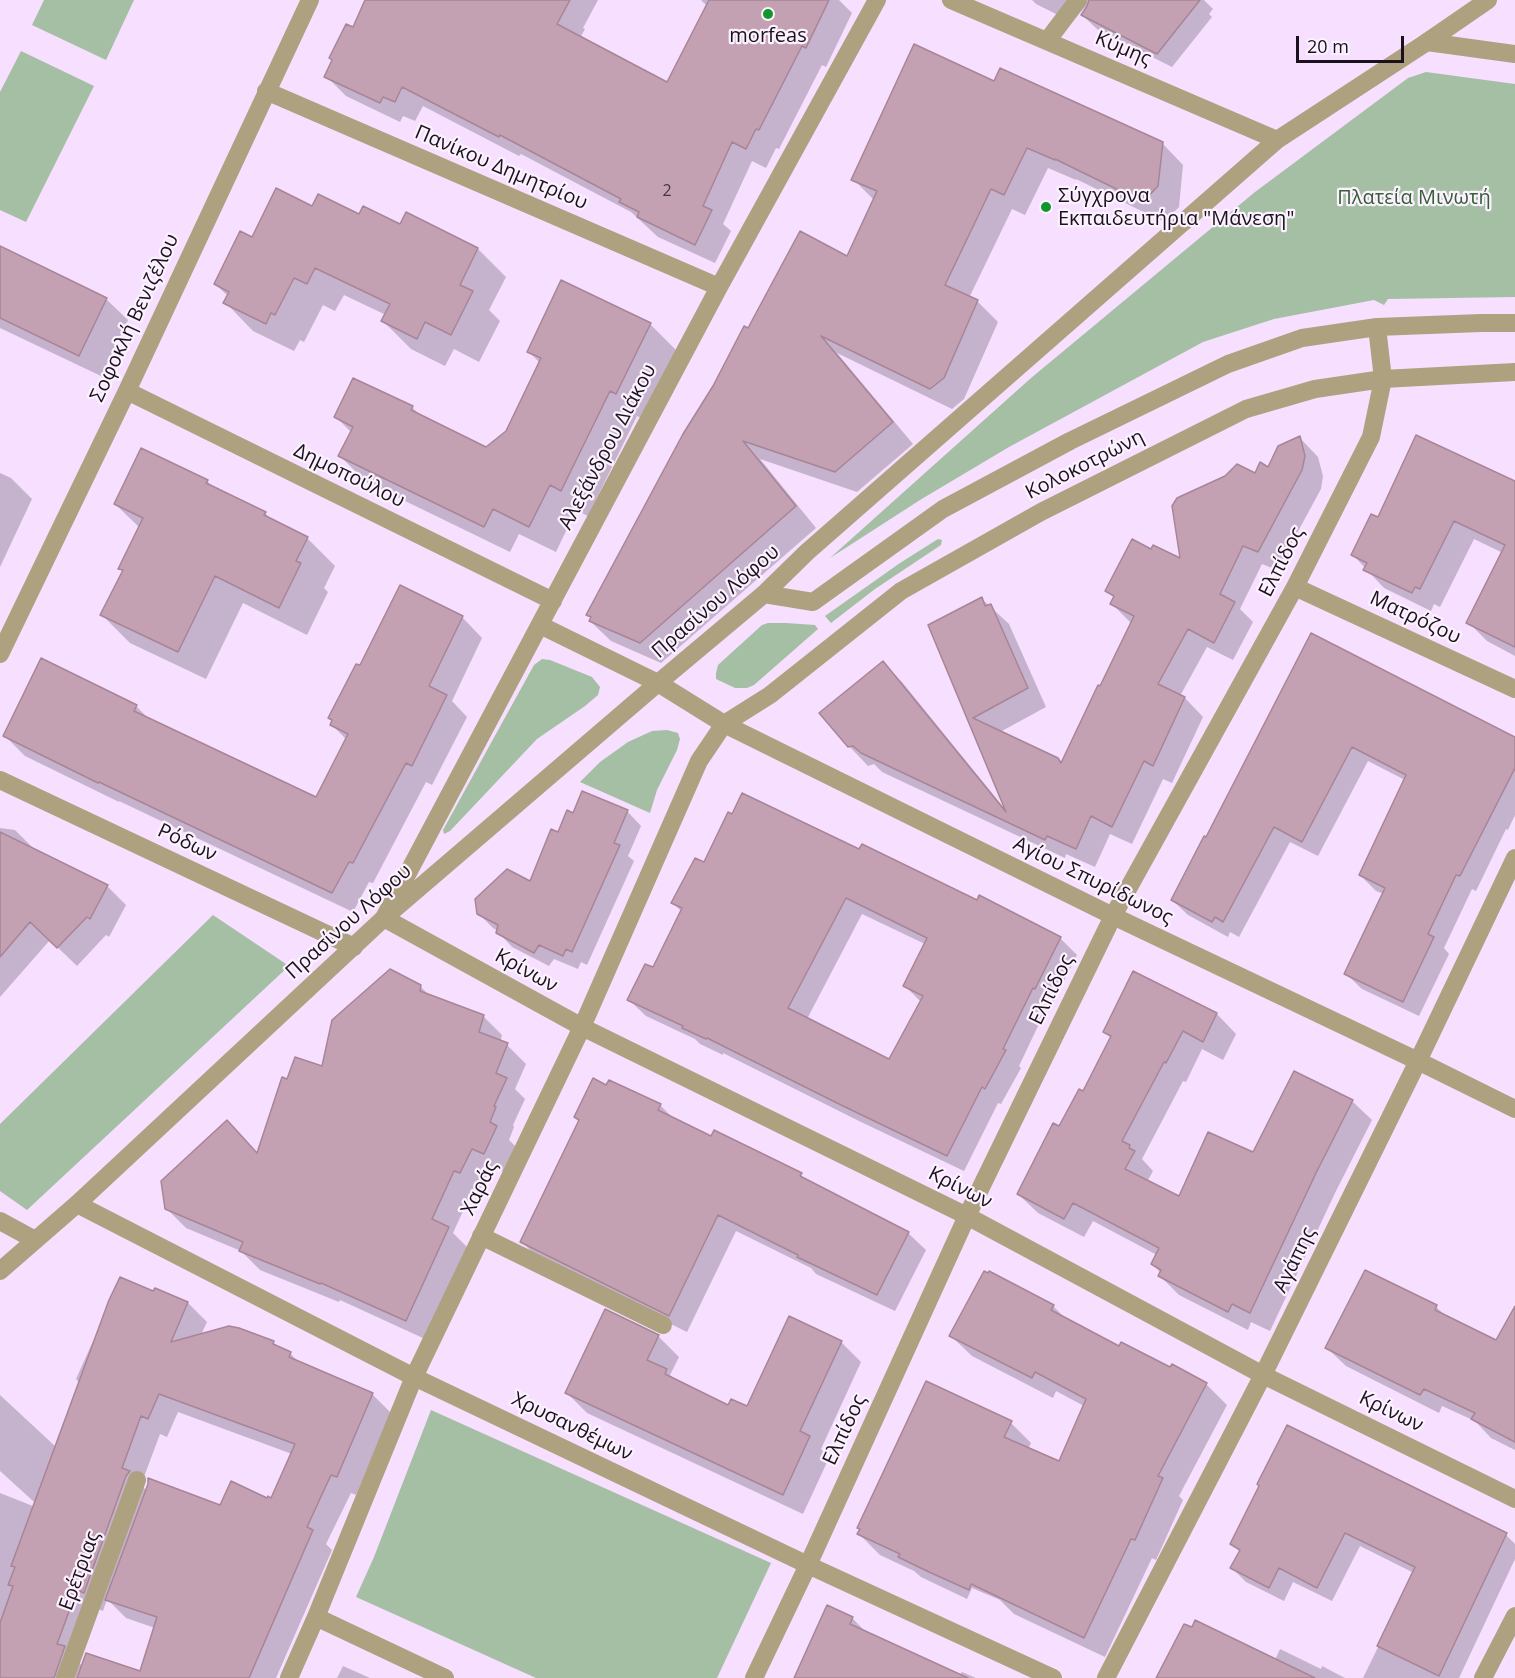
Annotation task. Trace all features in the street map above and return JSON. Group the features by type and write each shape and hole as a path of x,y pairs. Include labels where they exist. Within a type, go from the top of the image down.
{"street":[{"name":"Σοφοκλή Βενιζέλου","path":"0,654 127,391 310,0"},
{"name":"Αλεξάνδρου Διάκου","path":"384,918 719,287 877,0"},
{"name":"Κύμης","path":"951,0 1277,140"},
{"path":"1047,40 1078,0"},
{"name":"Πρασίνου Λόφου","path":"0,1271 77,1204 384,918 764,594 807,552 1277,140 1488,0"},
{"path":"1427,42 1515,54"},
{"name":"Πανίκου Δημητρίου","path":"266,91 719,287"},
{"name":"Κολοκοτρώνη","path":"764,594 813,602 943,509 1070,441 1239,361 1302,338 1377,327 1515,323"},
{"name":"Ελπίδος","path":"754,1678 968,1216 1113,916 1295,587 1371,437 1383,379 1377,327"},
{"name":"Κολοκοτρώνη","path":"724,724 770,695 901,591 1041,512 1246,409 1315,389 1383,379 1515,372"},
{"name":"Δημοπούλου","path":"127,391 552,601"},
{"name":"Ματρόζου","path":"1295,587 1515,689"},
{"path":"540,625 658,683"},
{"name":"Αγίου Σπυρίδωνος","path":"658,683 724,724 1113,916 1515,1109"},
{"name":"Χαράς","path":"289,1678 414,1377 582,1028 699,761 724,724"},
{"name":"Ρόδων","path":"0,780 354,947"},
{"name":"Αγάπης","path":"1106,1678 1263,1375 1515,858"},
{"name":"Κρίνων","path":"384,918 582,1028 968,1216 1263,1375 1515,1499"},
{"name":"Χρυσανθέμων","path":"77,1204 414,1377 808,1565 1053,1678"},
{"path":"0,1221 35,1240"},
{"path":"481,1236 663,1325"},
{"name":"Ερέτριας","path":"65,1678 137,1480"},
{"path":"316,1617 445,1678"},
{"path":"1483,1678 1515,1617"}],"green space":[{"path":"44,0 134,0 106,60 32,25"},
{"path":"21,51 94,86 26,222 0,210 0,92"},
{"name":"Πλατεία Μινωτή","path":"1426,72 1515,84 1515,297 1388,299 1384,305 1374,300 1274,319 1203,342 1009,447 920,500 830,558 1031,378 1255,192 1408,78"},
{"path":"938,539 942,540 941,545 875,589 831,623 825,616 900,563"},
{"path":"768,623 815,625 818,629 754,685 747,688 735,688 716,679 718,665 762,625"},
{"path":"542,659 592,677 600,687 598,695 537,739 450,831 444,834 443,830 534,665"},
{"path":"667,730 678,733 680,739 657,790 650,813 580,782 600,762 628,742 652,731"},
{"path":"213,915 289,966 27,1210 0,1191 0,1124"},
{"path":"431,1410 771,1563 717,1678 536,1678 356,1597 374,1557"}],"building":[{"path":"365,0 570,0 557,24 667,82 709,0 829,0 806,48 802,46 759,130 756,129 746,149 732,142 703,206 712,210 695,245 637,217 639,212 619,202 621,199 500,135 499,137 402,87 395,102 383,97 380,103 324,77 332,60 329,58 346,24 353,27"},
{"path":"1089,0 1200,0 1157,54 1081,15"},
{"path":"914,44 994,81 1000,68 1163,142 1158,186 1143,202 1055,159 1027,148 1004,195 991,189 945,285 978,300 944,378 930,389 821,336 893,422 835,472 743,441 796,506 640,643 589,621 591,617 586,615 683,434 713,386 744,326 748,328 800,231 847,256 877,191 851,180"},
{"path":"276,188 312,206 318,194 359,214 363,206 400,224 406,212 478,248 460,285 473,291 451,335 425,322 417,339 381,321 390,304 315,268 307,284 294,278 275,315 271,313 266,324 223,303 229,292 214,284 240,231 252,237"},
{"path":"0,246 107,298 79,356 0,318"},
{"path":"561,280 651,323 616,394 610,391 561,491 550,485 529,527 493,509 484,527 338,456 353,427 334,417 353,378 413,406 411,410 486,447 506,431 541,358 527,352"},
{"path":"1416,435 1515,481 1515,647 1466,623 1505,545 1454,521 1420,589 1415,587 1412,593 1363,570 1367,563 1351,555 1371,514 1378,517"},
{"path":"1300,436 1305,456 1302,470 1258,552 1243,546 1220,594 1235,602 1214,643 1188,629 1158,684 1185,697 1153,766 1144,761 1112,827 1091,816 1076,849 1047,836 1045,840 861,753 853,746 848,747 819,713 883,661 1006,812 928,625 982,597 985,606 991,604 1028,688 973,718 1058,758 1061,763 1134,616 1110,604 1114,596 1105,591 1132,539 1151,549 1153,545 1180,558 1172,506 1177,498 1225,476 1237,464 1255,473 1260,462 1268,467 1278,446"},
{"path":"141,448 208,480 206,483 266,512 264,515 308,537 296,561 301,563 279,608 215,576 178,652 100,615 123,570 118,569 143,518 114,504"},
{"path":"400,585 463,616 429,686 447,695 412,766 406,763 353,863 349,862 332,893 3,736 41,658 137,705 134,711 316,797 348,734 330,725 332,720 328,718 356,664 360,665"},
{"path":"1311,633 1515,737 1515,768 1460,876 1456,875 1428,934 1434,937 1403,1002 1344,974 1385,888 1359,875 1406,775 1352,747 1302,842 1274,827 1223,922 1215,917 1212,922 1171,900"},
{"path":"582,791 628,810 614,843 620,845 572,952 566,949 563,956 539,945 534,953 496,933 498,925 477,914 475,899 507,869 530,881 551,829 558,832 567,810 573,813"},
{"path":"742,793 859,849 862,844 977,900 979,895 1061,937 1003,1049 1006,1050 985,1089 982,1087 947,1156 627,1000 645,964 653,967 682,908 671,903 695,858 704,862 728,812 732,814","holes":["846,898 927,938 903,986 923,996 889,1059 788,1008"]},
{"path":"0,832 108,885 90,919 87,917 57,948 30,922 0,957"},
{"path":"390,969 421,985 420,991 484,1015 479,1032 508,1043 496,1073 507,1078 494,1106 496,1107 490,1122 497,1126 484,1154 472,1149 460,1173 454,1171 432,1219 449,1227 406,1321 321,1283 239,1251 243,1242 165,1209 161,1181 227,1120 257,1153 282,1077 287,1079 295,1057 322,1066 332,1020"},
{"path":"1133,971 1217,1013 1203,1042 1183,1031 1166,1063 1164,1062 1122,1141 1135,1151 1125,1169 1179,1196 1208,1132 1253,1152 1294,1071 1353,1100 1250,1313 1232,1304 1228,1312 1158,1276 1161,1270 1151,1264 1159,1248 1073,1203 1064,1219 1017,1194 1053,1123 1059,1126 1079,1089 1083,1091 1111,1036 1103,1032"},
{"path":"593,1078 606,1085 609,1080 661,1104 658,1110 711,1136 714,1130 802,1173 800,1176 909,1232 877,1295 797,1257 798,1255 718,1215 669,1316 520,1242 579,1120 574,1117"},
{"path":"1365,1270 1437,1305 1435,1310 1496,1340 1515,1306 1515,1442 1471,1419 1475,1413 1424,1389 1420,1395 1325,1348"},
{"path":"984,1271 988,1273 989,1271 1054,1305 1051,1310 1119,1346 1121,1342 1170,1367 1172,1364 1207,1383 1158,1476 1163,1478 1135,1540 1131,1539 1084,1638 971,1584 969,1590 929,1572 898,1557 900,1554 857,1534 860,1529 857,1528 926,1381 1012,1421 1004,1437 1059,1461 1086,1399 1035,1372 1032,1378 949,1336"},
{"path":"120,1277 188,1302 171,1342 229,1326 239,1328 274,1341 273,1344 291,1352 289,1357 373,1393 337,1477 331,1475 307,1527 313,1530 249,1678 77,1678 86,1653 140,1671 157,1617 105,1600 148,1484 148,1478 220,1505 231,1481 271,1498 295,1444 159,1394 148,1419 141,1416 122,1468 130,1471 126,1476 84,1593 77,1590 57,1644 65,1646 54,1678 0,1678 0,1623 13,1586 8,1585 15,1567 11,1566 109,1300"},
{"path":"605,1309 659,1335 647,1360 667,1369 665,1374 728,1405 731,1399 747,1406 789,1316 842,1341 800,1431 810,1436 783,1495 565,1393"},
{"path":"1287,1425 1507,1533 1439,1676 1377,1646 1415,1567 1345,1533 1317,1588 1279,1568 1269,1588 1230,1568 1240,1550 1230,1544"},
{"path":"827,1605 853,1617 850,1624 968,1678 794,1678"},
{"path":"1195,1620 1315,1678 1156,1678 1184,1624 1192,1627"}],"place":[{"name":"morfeas","path":"768,14"},
{"name":"Σύγχρονα Εκπαιδευτήρια \"Μάνεση\"","path":"1046,207"}]}
